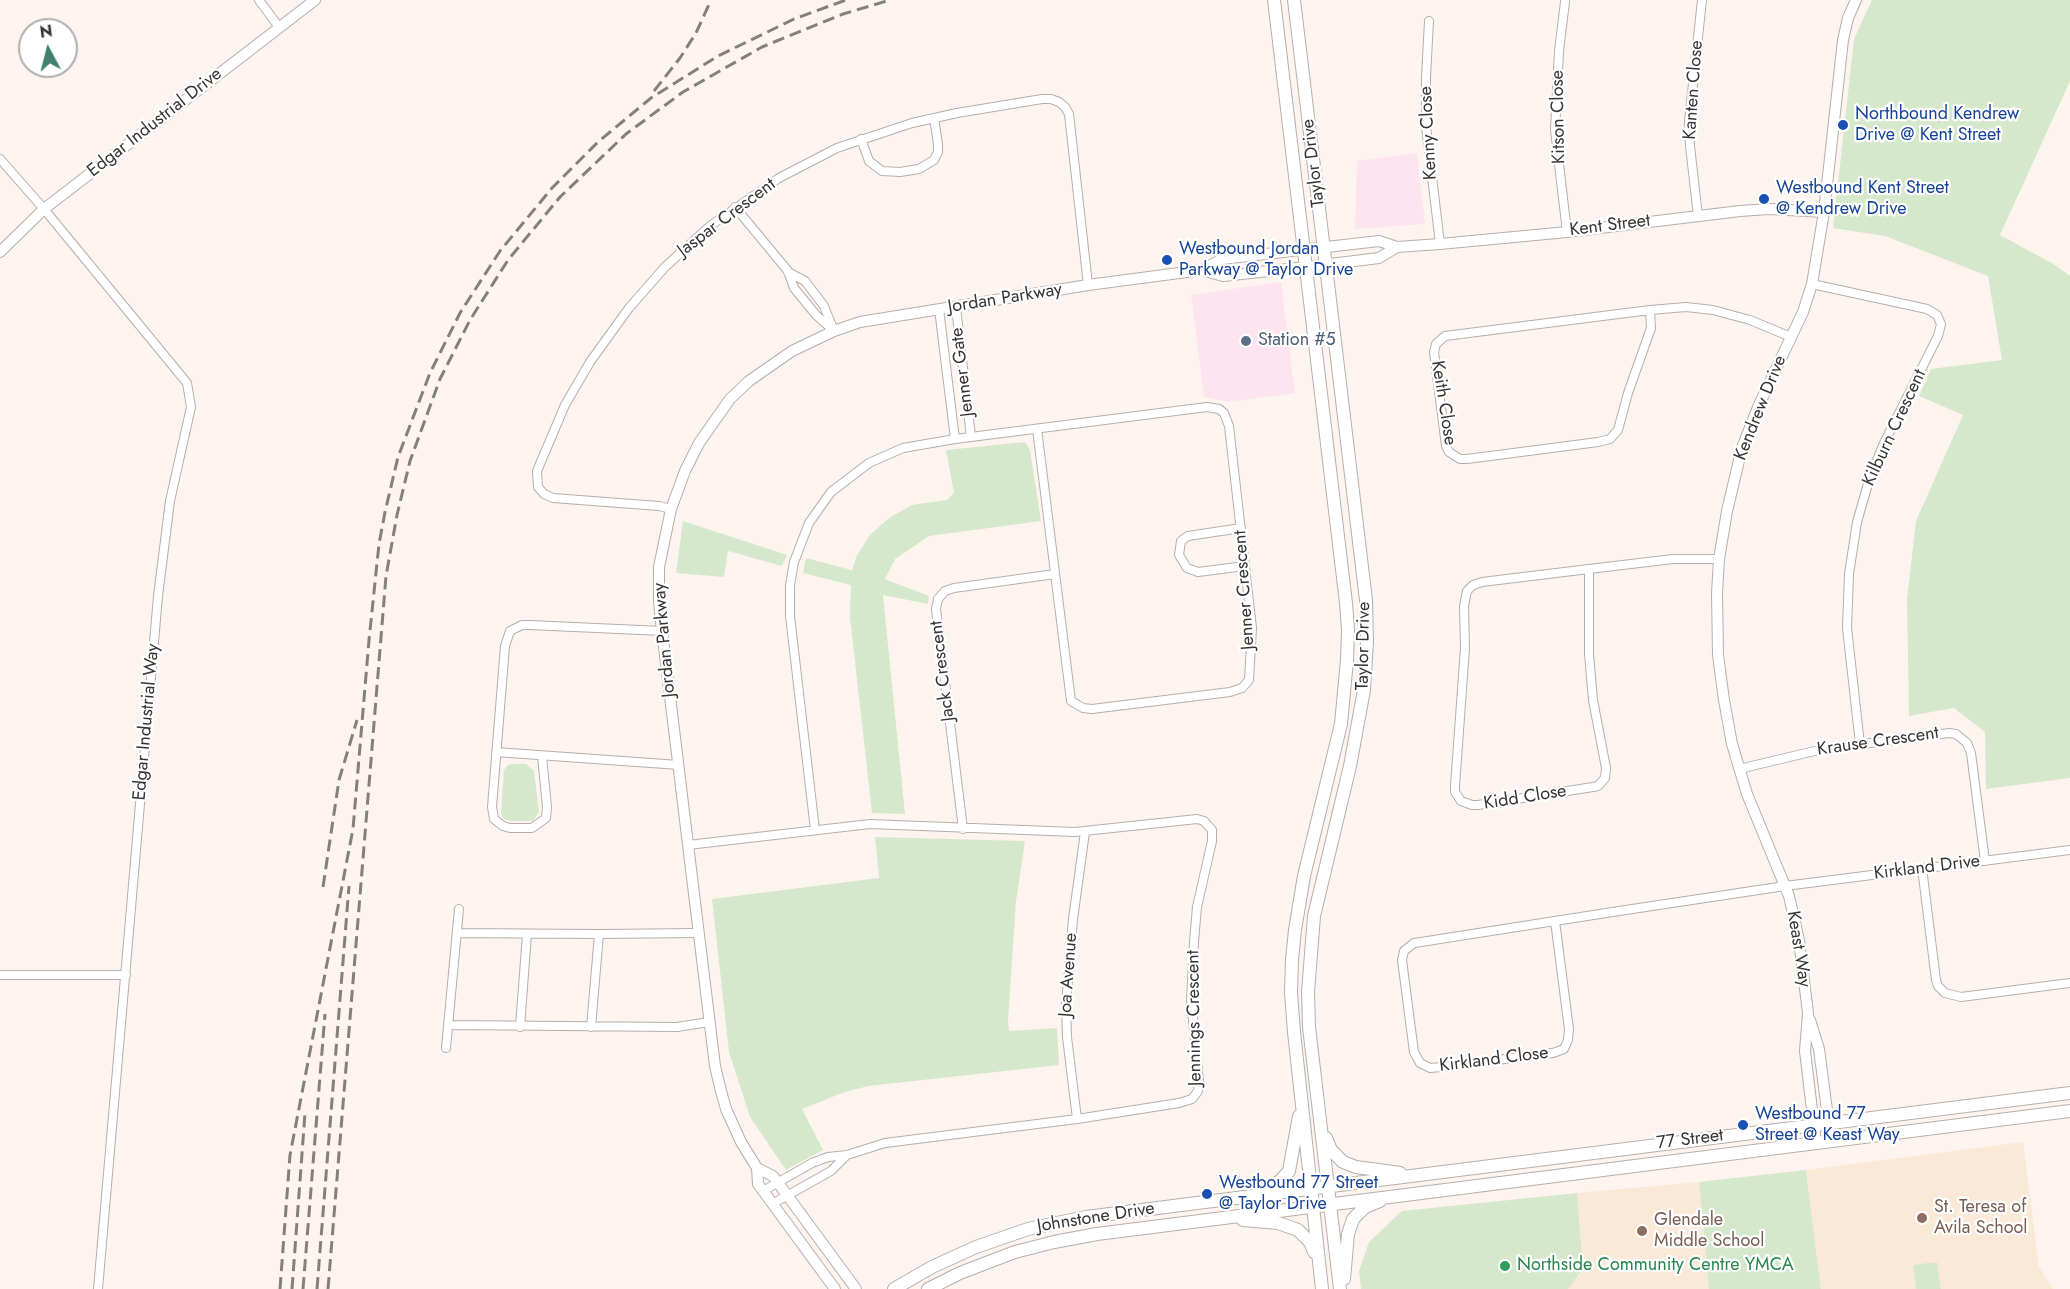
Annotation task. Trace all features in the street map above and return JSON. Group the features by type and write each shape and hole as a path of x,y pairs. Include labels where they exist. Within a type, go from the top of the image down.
{"main road":[{"name":"Taylor Drive","path":"1274,0 1348,630 1341,724 1304,876 1295,930 1291,993 1322,1289"},
{"name":"Taylor Drive","path":"1294,0 1366,600 1367,642 1361,714 1319,895 1310,954 1308,992 1309,1027 1341,1289"},
{"name":"77 Street","path":"1310,1188 2070,1093"},
{"path":"1249,1196 1270,1188 1286,1176 1291,1163 1302,1101"},
{"name":"77 Street","path":"1312,1205 2070,1111"},
{"path":"1320,1124 1331,1150 1343,1162 1356,1167 1425,1175"},
{"name":"Johnstone Drive","path":"894,1289 952,1257 1028,1229 1097,1215 1310,1188"},
{"path":"1341,1289 1348,1234 1353,1219 1365,1207 1404,1193"},
{"name":"Johnstone Drive","path":"928,1289 989,1261 1034,1246 1097,1234 1312,1205"},
{"path":"1208,1219 1264,1221 1298,1230 1310,1242 1319,1266"}],"street":[{"path":"259,0 279,27"},
{"name":"Edgar Industrial Drive","path":"0,252 44,209 315,0"},
{"name":"Kanten Close","path":"1698,216 1689,121 1702,0"},
{"name":"Kendrew Drive","path":"1785,886 1739,770 1724,700 1718,655 1719,560 1727,511 1742,448 1762,398 1803,312 1812,284 1824,212 1840,62 1848,18 1856,0"},
{"name":"Kitson Close","path":"1564,2 1555,130 1567,232"},
{"name":"Kenny Close","path":"1429,21 1426,126 1440,244"},
{"name":"Jaspar Crescent","path":"670,509 660,506 553,498 544,494 538,487 537,471 565,405 611,331 648,285 677,256 735,207 779,178 816,158 861,139 934,118 1042,99 1059,102 1065,107 1070,122 1088,285"},
{"path":"861,139 869,161 882,171 900,172 919,169 934,160 938,152 934,118"},
{"name":"Edgar Industrial Way","path":"0,159 188,383 191,407 170,501 159,586 98,1289"},
{"path":"735,207 788,271 805,281 824,306 834,331"},
{"name":"Kent Street","path":"1306,267 1379,258 1397,248 1567,232 1698,216 1768,209 1824,212"},
{"name":"Kent Street","path":"1304,249 1379,241 1397,248"},
{"name":"Jordan Parkway","path":"835,1289 758,1184 757,1168 741,1142 726,1109 715,1066 659,602 659,567 670,509 682,477 699,443 730,399 749,381 779,360 805,344 834,331 878,318 1088,285 1202,270 1222,259 1304,249"},
{"name":"Jordan Parkway","path":"1202,270 1224,276 1306,267"},
{"name":"Kilburn Crescent","path":"1812,284 1927,309 1937,315 1941,324 1938,336 1878,456 1855,531 1849,574 1847,628 1860,744"},
{"name":"Jenner Gate","path":"956,307 971,437"},
{"name":"Keith Close","path":"1650,310 1651,328 1618,430 1610,439 1467,459 1460,459 1449,452 1446,446 1434,352 1436,344 1445,336 1650,310 1680,307 1713,309 1750,320 1791,337"},
{"name":"Jenner Gate","path":"939,309 955,439"},
{"name":"Jenner Crescent","path":"815,830 789,616 790,585 798,548 809,523 822,502 855,471 879,457 903,448 955,439 1207,407 1219,409 1224,413 1229,426 1251,627 1250,675 1246,685 1230,692 1092,709 1083,708 1071,701 1036,429"},
{"path":"1241,528 1192,534 1184,538 1178,548 1179,555 1187,568 1198,572 1245,566"},
{"name":"Kidd Close","path":"1589,569 1589,654 1593,700 1605,778 1598,786 1573,790 1472,806 1461,801 1455,792 1455,780 1465,648 1464,606 1467,591 1473,585 1482,582 1589,569 1673,560 1719,560"},
{"name":"Jack Crescent","path":"963,829 936,609 938,599 945,591 954,588 1055,574"},
{"path":"542,756 546,818 532,828 510,828 498,823 492,812 496,752 505,646 507,637 514,628 530,625 662,632"},
{"name":"Krause Crescent","path":"1739,770 1804,752 1949,733 1956,734 1963,739 1971,753 1985,861"},
{"path":"496,752 679,765"},
{"name":"Jennings Crescent","path":"688,845 870,824 1085,832 1197,819 1209,825 1213,835 1197,907 1191,976 1192,1023 1199,1081 1198,1091 1192,1098 1179,1103 1077,1119 885,1143 812,1163 763,1191"},
{"name":"Joa Avenue","path":"1077,1119 1067,1037 1066,1004 1073,919 1085,832"},
{"name":"Kirkland Drive","path":"1785,886 2070,850"},
{"path":"1922,868 1936,980 1945,993 1961,997 2070,983"},
{"name":"Kirkland Close","path":"1555,921 1569,1029 1568,1040 1563,1049 1553,1053 1441,1067 1430,1068 1420,1063 1414,1052 1403,967 1404,951 1410,945 1421,942 1555,921 1785,886"},
{"name":"Keast Way","path":"1785,886 1799,940 1808,1014 1805,1051 1816,1143"},
{"path":"446,1048 459,909"},
{"path":"457,933 699,933"},
{"path":"520,1027 527,934"},
{"path":"591,1027 599,934"},
{"path":"0,975 126,975"},
{"name":"Keast Way","path":"1808,1014 1820,1049 1831,1141"},
{"path":"449,1025 591,1027 677,1026 709,1022"},
{"name":"Jennings Crescent","path":"772,1204 786,1194 831,1171 847,1155"},
{"name":"Jordan Parkway","path":"757,1168 773,1176 856,1289"}],"shaded area":[{"path":"1417,153 1425,224 1355,229 1357,161"},
{"path":"1281,282 1295,393 1228,402 1204,397 1191,295"},
{"name":"St. Teresa of Avila School","path":"2023,1142 2039,1267 2053,1289 1821,1289 1806,1170"},
{"name":"Glendale Middle School","path":"1699,1182 1709,1289 1568,1289 1583,1269 1577,1193"}],"green space":[{"path":"1872,0 2070,0 2070,81 2000,235 2055,265 2070,276 2070,778 1986,789 1985,732 1954,708 1909,716 1907,599 1916,521 1963,415 1919,396 1931,369 2002,360 1988,276 1885,236 1833,228 1854,39"},
{"path":"1025,442 1030,450 1041,521 929,536 895,559 885,579 929,596 928,604 883,595 905,814 872,813 850,617 851,585 803,573 806,558 852,570 857,555 870,535 889,518 912,505 947,500 954,493 946,450"},
{"path":"683,521 787,555 782,566 728,551 724,577 676,573"},
{"path":"526,764 534,771 539,812 533,821 510,821 504,819 501,814 504,770 508,765"},
{"path":"875,837 1025,841 1016,901 1009,1031 1057,1028 1059,1065 868,1086 842,1093 802,1109 823,1150 786,1170 750,1117 729,1052 712,899 879,878"},
{"path":"1806,1170 1821,1289 1709,1289 1699,1182"},
{"path":"1577,1193 1583,1269 1568,1289 1361,1289 1359,1271 1369,1242 1402,1211"},
{"path":"1937,1262 1941,1289 1916,1289 1913,1265"}],"railway":[{"path":"654,91 696,33 711,0"},
{"path":"280,1289 290,1155 353,829 379,544 398,457 430,373 460,313 500,251 552,188 598,142 651,98 718,56 794,19 846,0"},
{"path":"328,1289 386,576 410,461 440,379 470,320 508,260 560,197 626,134 683,92 762,47 843,14 890,0"},
{"path":"323,887 339,780 357,720"},
{"path":"317,1289 349,886"},
{"path":"303,1289 325,1014"},
{"path":"292,1289 305,1113"}],"place":[{"name":"Northbound Kendrew Drive @ Kent Street","path":"1843,125"},
{"name":"Westbound Kent Street @ Kendrew Drive","path":"1764,199"},
{"name":"Westbound Jordan Parkway @ Taylor Drive","path":"1167,260"},
{"name":"Station #5","path":"1246,341"},
{"name":"Westbound 77 Street @ Keast Way","path":"1743,1125"},
{"name":"Westbound 77 Street @ Taylor Drive","path":"1207,1194"},
{"name":"St. Teresa of Avila School","path":"1922,1218"},
{"name":"Glendale Middle School","path":"1642,1231"},
{"name":"Northside Community Centre YMCA","path":"1505,1266"}]}
